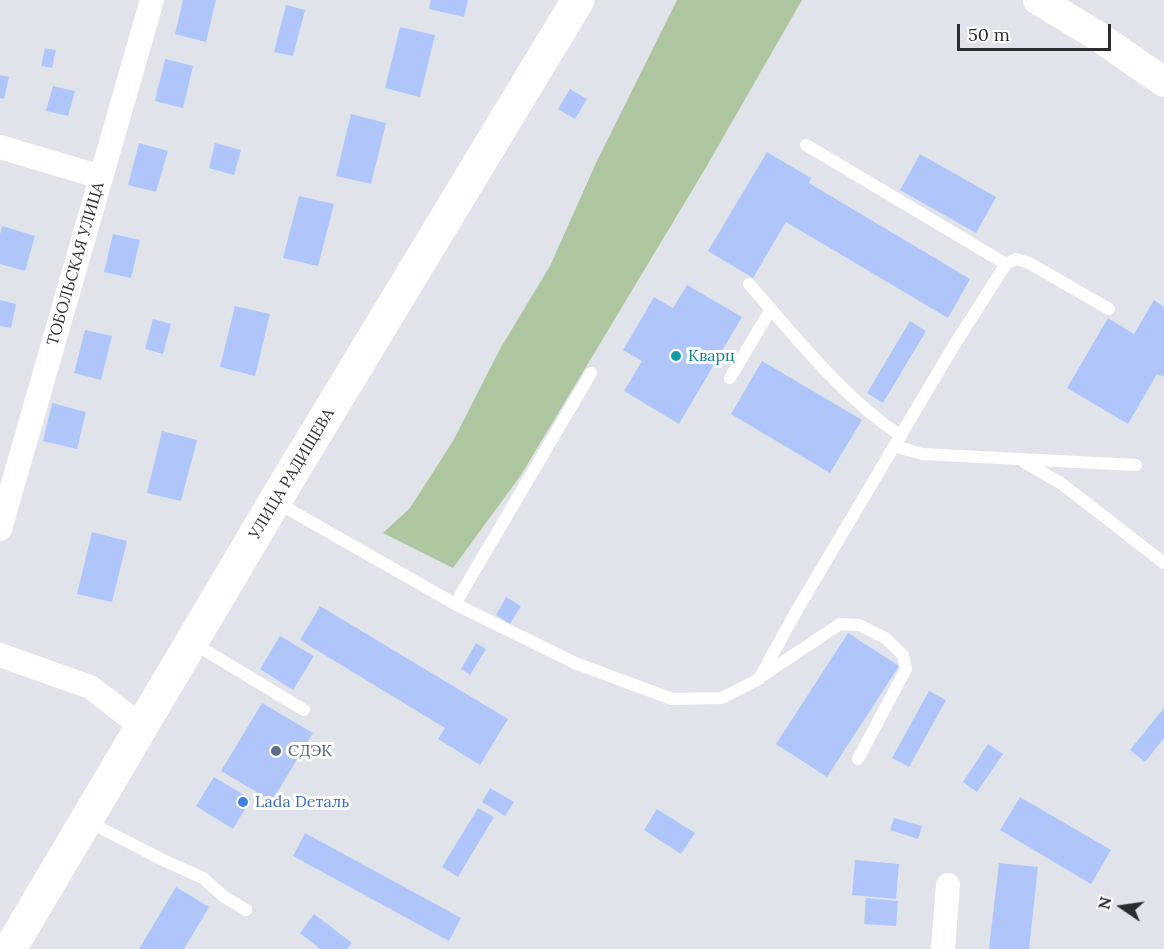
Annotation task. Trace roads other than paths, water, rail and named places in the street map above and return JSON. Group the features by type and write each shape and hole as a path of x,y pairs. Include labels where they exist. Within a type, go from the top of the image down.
{"main road":[{"name":"УЛИЦА РАДИЩЕВА","path":"9,949 275,501 578,0"}],"street":[{"name":"ТОБОЛЬСКАЯ УЛИЦА","path":"0,529 152,0"},
{"path":"1038,0 1096,35 1164,82"},
{"path":"0,147 101,177"},
{"path":"0,655 90,687 141,726"},
{"path":"943,949 948,885"}],"lane":[{"path":"806,145 1006,264"},
{"path":"759,679 897,441 1006,264 1016,259 1029,263 1108,309"},
{"path":"749,284 851,398 897,441 922,454 1136,465"},
{"path":"730,378 771,309"},
{"path":"455,604 591,374"},
{"path":"1020,460 1062,484 1164,563"},
{"path":"275,501 455,604 575,663 672,699 722,698 759,679 840,624 859,625 885,638 903,655 906,669 858,759"},
{"path":"191,642 304,710"},
{"path":"86,820 203,878 223,896 246,910"}],"place":[{"name":"Кварц","path":"676,356"},
{"name":"СДЭК","path":"276,751"},
{"name":"Lada Dеталь","path":"243,802"}]}
